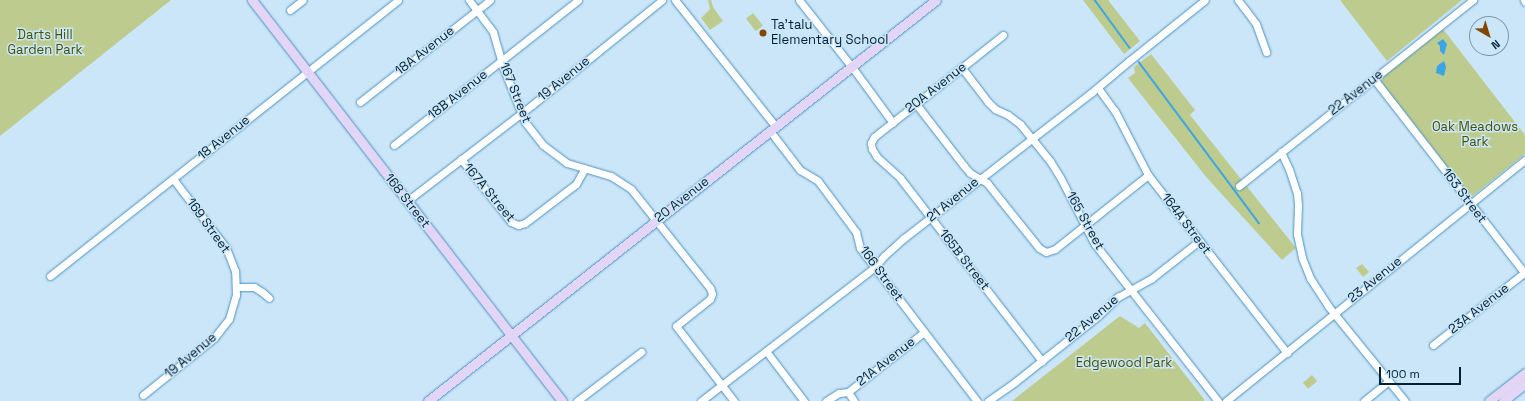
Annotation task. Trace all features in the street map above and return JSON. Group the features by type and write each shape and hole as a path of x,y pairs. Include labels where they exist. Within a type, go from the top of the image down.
{"street":[{"name":"168 Street","path":"252,0 562,401"},
{"path":"290,10 303,0"},
{"name":"18 Avenue","path":"50,276 398,0"},
{"name":"167 Street","path":"469,0 493,32 502,60 530,129 550,152 567,163 603,173 624,183 657,220 710,288 712,294 710,299 676,326 721,385"},
{"name":"18A Avenue","path":"360,102 490,0"},
{"name":"18B Avenue","path":"394,145 578,0"},
{"name":"19 Avenue","path":"407,201 522,112 662,0"},
{"name":"166 Street","path":"675,0 773,129 800,170 818,181 856,232 860,248 977,401"},
{"path":"799,0 852,67 892,123"},
{"name":"20 Avenue","path":"428,401 936,0"},
{"name":"21 Avenue","path":"701,401 875,267 884,256 1032,138 1098,88 1128,60 1205,0"},
{"path":"1238,0 1256,24 1266,52"},
{"name":"22 Avenue","path":"1239,186 1473,0"},
{"name":"20A Avenue","path":"871,143 874,137 1003,35"},
{"name":"165 Street","path":"962,68 988,102 995,109 1008,115 1020,124 1032,138 1060,177 1094,243 1218,401"},
{"name":"163 Street","path":"1374,79 1525,273"},
{"name":"164A Street","path":"1098,88 1115,111 1148,175 1287,353"},
{"path":"916,104 970,173 980,179 997,194 1039,248 1046,252 1055,249 1148,175"},
{"name":"165B Street","path":"871,143 877,157 900,178 1042,361"},
{"path":"1281,152 1289,169 1297,193 1297,234 1302,258 1316,288 1334,314 1405,401"},
{"name":"167A Street","path":"461,159 510,222 518,225 525,224 576,184 585,168"},
{"name":"23 Avenue","path":"1226,401 1525,160"},
{"name":"169 Street","path":"173,179 226,248 235,271 236,287"},
{"name":"22 Avenue","path":"988,401 997,396 1042,361 1130,288 1152,278 1199,241"},
{"name":"23A Avenue","path":"1433,345 1525,273"},
{"path":"236,287 254,288 269,298"},
{"name":"19 Avenue","path":"143,395 208,344 220,332 232,311 236,287"},
{"name":"21A Avenue","path":"848,392 924,332"},
{"path":"766,350 804,401"},
{"path":"576,401 641,352"},
{"path":"1489,401 1525,372"},
{"path":"1364,401 1389,381"},
{"path":"1503,401 1525,384"},
{"path":"721,385 734,401"},
{"path":"826,401 839,393 848,392 854,401"}],"green space":[{"name":"Darts Hill Garden Park","path":"0,0 171,0 0,136"},
{"path":"708,0 711,0 713,7 723,21 710,30 701,18 710,9"},
{"path":"1083,0 1108,0 1140,41 1124,54"},
{"path":"1340,0 1462,0 1387,61"},
{"path":"753,13 763,26 756,31 746,19"},
{"name":"Oak Meadows Park","path":"1443,29 1525,135 1525,154 1471,197 1379,79"},
{"path":"1151,54 1195,110 1190,115 1296,248 1282,260 1207,178 1128,78 1135,73 1134,67"},
{"path":"1362,264 1369,272 1363,277 1356,268"},
{"name":"Edgewood Park","path":"1120,316 1139,328 1145,323 1204,399 1204,401 1012,401"},
{"path":"1312,375 1317,381 1308,389 1303,383"}],"water":[{"path":"1443,39 1447,44 1444,55 1440,51 1440,46 1437,43"},
{"path":"1444,61 1446,67 1444,76 1436,73 1437,66"}],"waterway":[{"path":"1095,0 1130,48"},
{"path":"1139,62 1259,223"}],"place":[{"name":"Ta'talu Elementary School","path":"763,33"}]}
